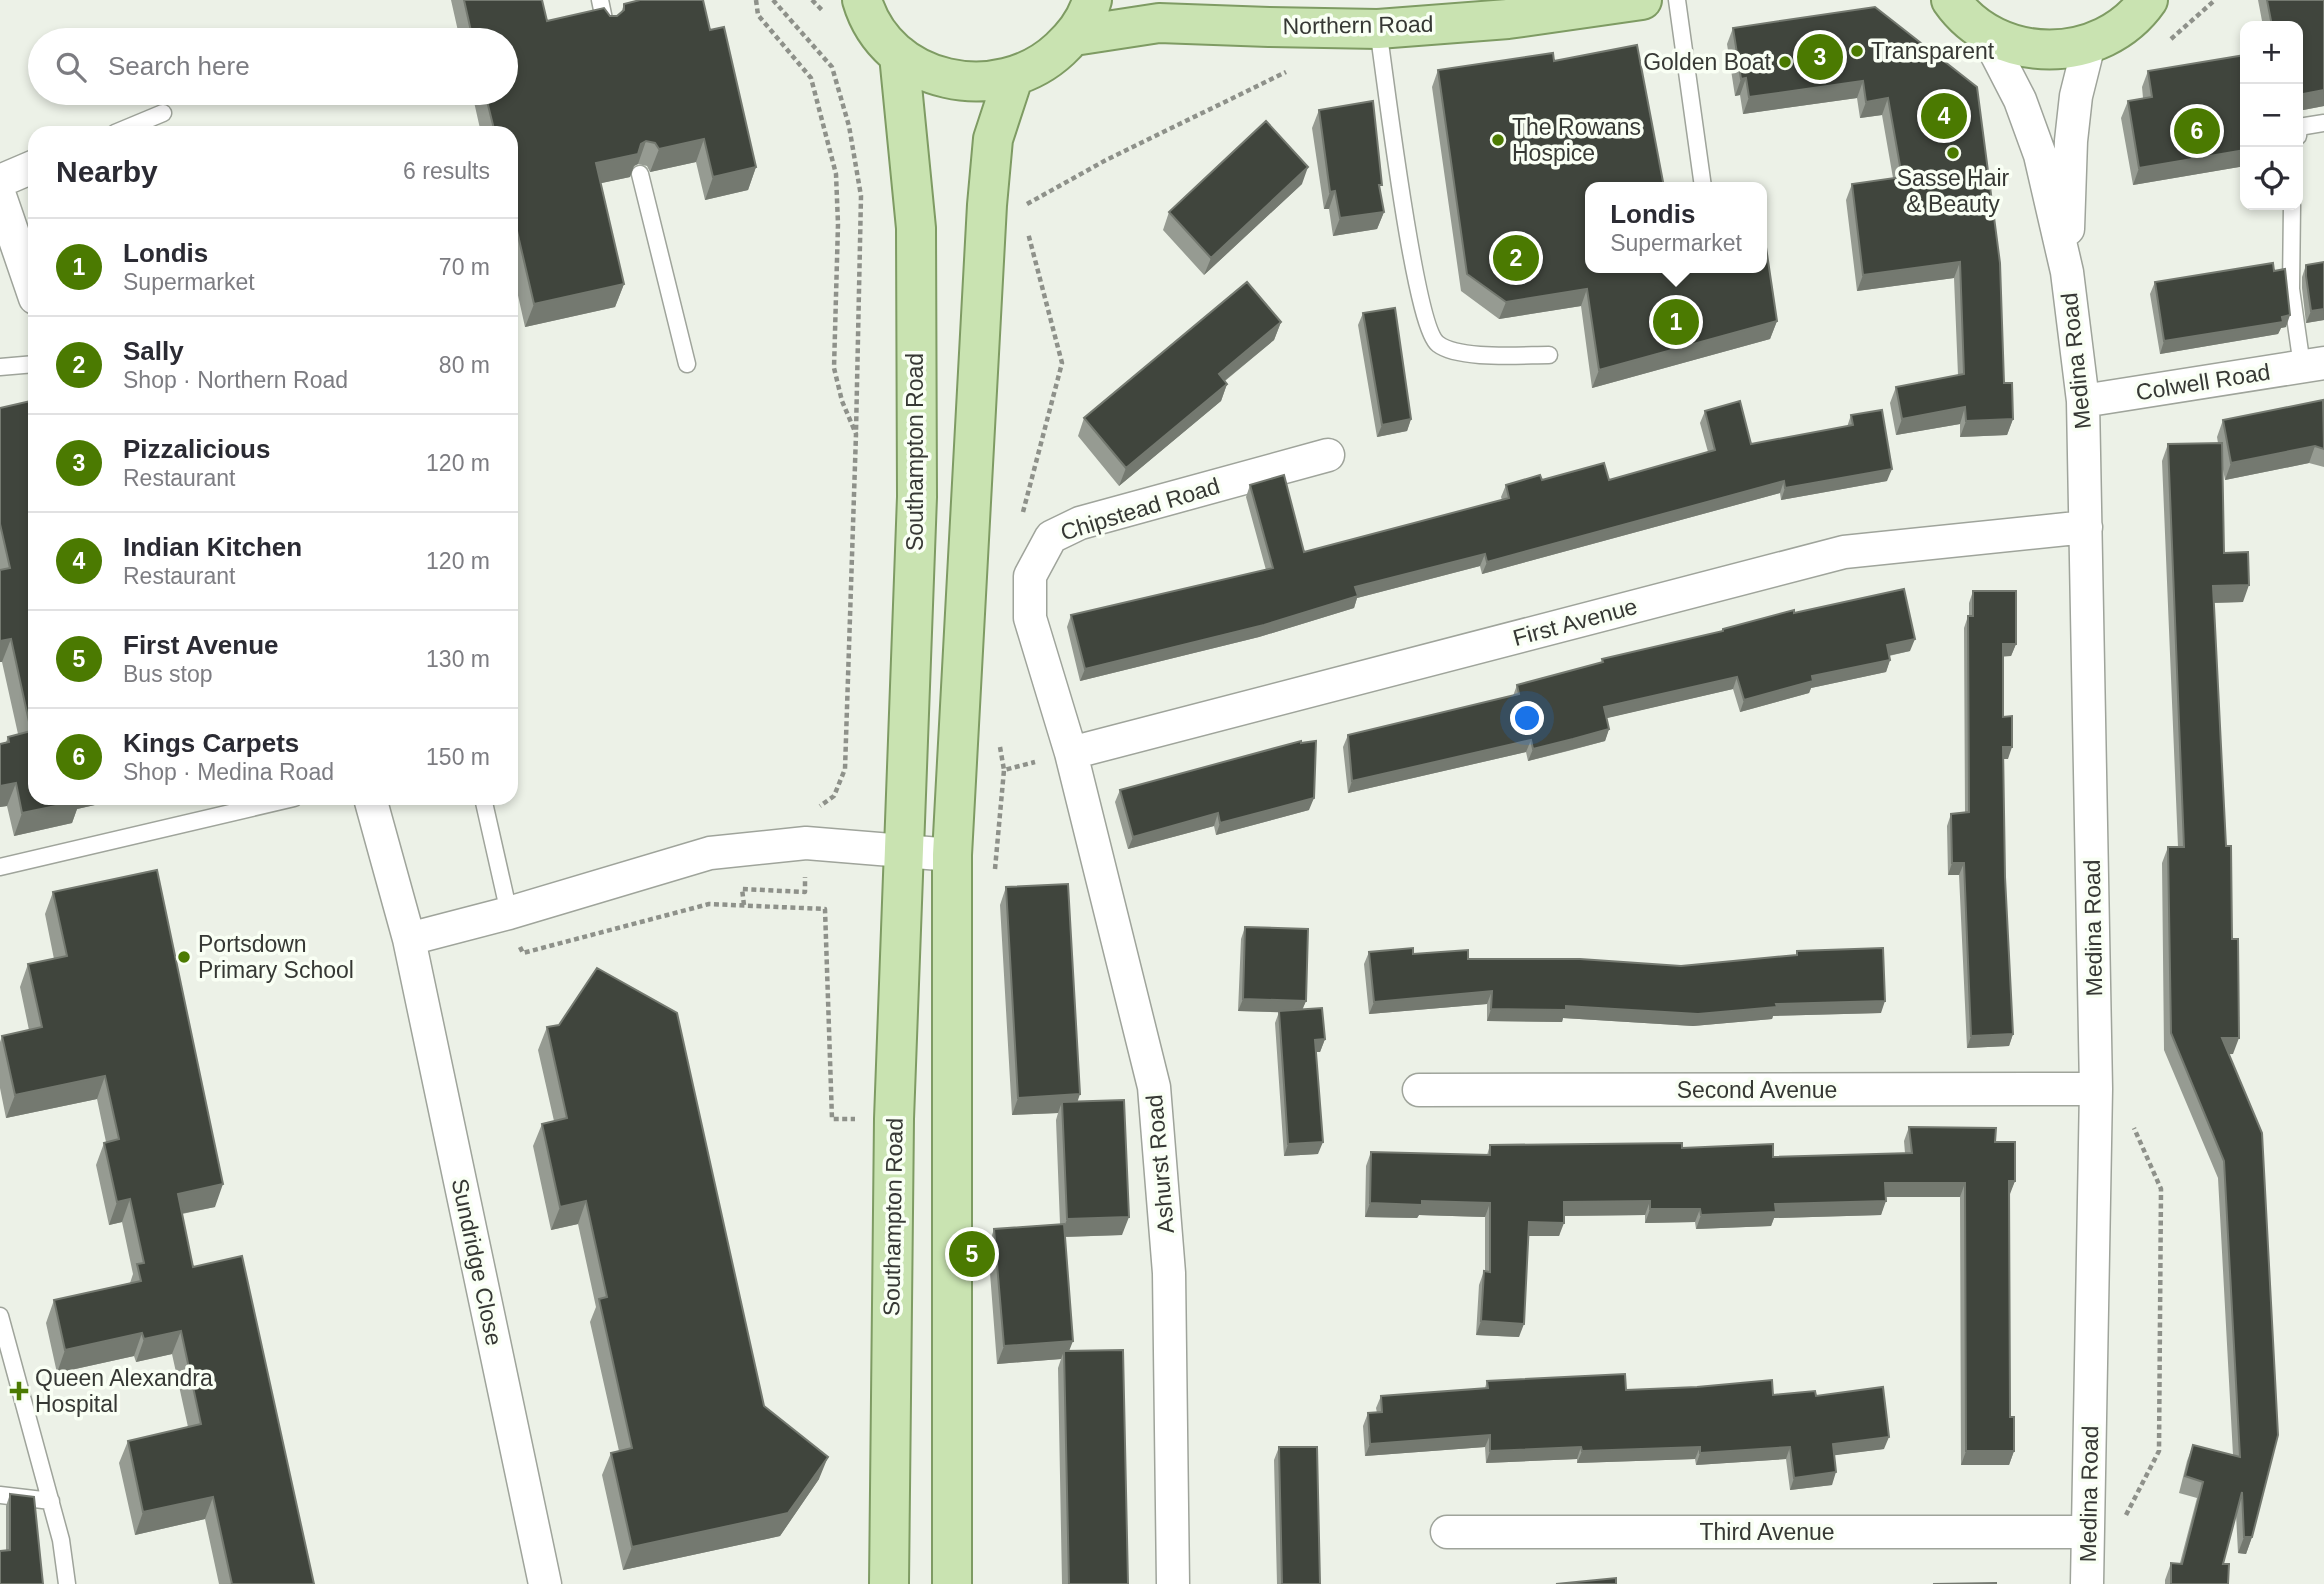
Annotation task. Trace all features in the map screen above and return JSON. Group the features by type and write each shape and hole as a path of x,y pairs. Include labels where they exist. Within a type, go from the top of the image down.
{"main road":[{"path":"859,3 879,35 900,55 934,75 973,83 1013,78 1046,62 1074,36 1092,0"},
{"name":"Northern Road","path":"1074,36 1158,23 1378,29 1508,19 1642,0"},
{"path":"1951,0 1959,11 1986,34 2019,47 2054,51 2089,44 2121,28 2148,0"},
{"name":"Southampton Road","path":"889,1584 894,1119 917,497 916,228 900,55"},
{"path":"952,1584 952,855 987,205 993,139 1013,78"}],"street":[{"name":"Medina Road","path":"1986,34 2020,100 2039,155 2067,272 2083,401 2096,1089 2087,1584"},
{"name":"Medina Road","path":"2067,272 2071,141 2076,96 2089,44"},
{"path":"0,181 28,169"},
{"path":"0,196 28,278"},
{"name":"Colwell Road","path":"2083,401 2313,365"},
{"name":"Chipstead Road","path":"1071,753 1030,618 1030,576 1051,537 1099,517 1328,455"},
{"name":"First Avenue","path":"1071,753 1844,552 2086,527"},
{"name":"Ashurst Road","path":"1071,753 1154,1087 1169,1273 1173,1584"},
{"name":"Sundridge Close","path":"372,805 409,939 545,1584"},
{"path":"409,939 509,913 710,853 806,843 952,855"},
{"name":"Second Avenue","path":"1419,1090 2096,1089"},
{"name":"Third Avenue","path":"1447,1532 2087,1532"}],"lane":[{"path":"600,0 606,29"},
{"path":"1676,0 1702,182"},
{"path":"1378,29 1415,275 1427,325 1437,343 1458,354 1549,355"},
{"path":"132,126 163,113"},
{"path":"2303,126 2324,123"},
{"path":"640,174 687,365"},
{"path":"2292,210 2291,289 2313,365"},
{"path":"0,367 28,364"},
{"path":"0,867 263,805"},
{"path":"485,805 509,913"},
{"path":"0,1316 7,1364 51,1501 61,1540 67,1584"},
{"path":"0,1495 51,1501"}],"path":[{"path":"756,0 758,15 811,78 836,174 838,224 834,368 842,401 856,434"},
{"path":"744,905 742,889 805,891 805,817 834,796 845,769 856,434 860,196 849,126 832,67 773,0"},
{"path":"1021,208 1106,160 1286,72"},
{"path":"1021,524 1062,363 1024,220"},
{"path":"994,875 1004,770 999,744"},
{"path":"1004,770 1071,753"},
{"path":"509,913 523,953 709,904 825,909 832,1119 894,1119"},
{"path":"2122,1523 2159,1451 2161,1189 2133,1126"}],"building":[{"path":"464,0 542,0 547,21 604,8 610,16 617,16 624,10 624,4 640,0 703,0 710,30 724,27 756,167 713,177 704,139 659,149 655,143 646,141 641,144 638,154 596,163 624,284 534,304 518,235 518,126 493,126 488,105 518,105 518,28 470,28"},
{"path":"2267,0 2324,0 2324,90 2303,94 2303,21 2271,21"},
{"path":"1875,7 1977,87 2000,263 2004,383 2012,383 2013,419 1966,421 1965,407 1902,419 1896,387 1964,374 1960,262 1863,275 1852,184 1902,177 1888,98 1866,102 1863,81 1749,97 1746,78 1741,79 1733,28"},
{"path":"1637,45 1663,182 1585,182 1585,273 1767,273 1767,254 1777,321 1599,370 1587,289 1506,302 1467,274 1438,70 1553,53 1554,61"},
{"path":"2240,56 2240,151 2139,168 2128,101 2152,97 2148,71"},
{"path":"1373,101 1382,185 1379,185 1384,212 1340,218 1335,191 1330,192 1319,110"},
{"path":"1266,121 1308,167 1211,258 1169,212"},
{"path":"2324,262 2324,309 2311,311 2306,265"},
{"path":"2273,263 2274,271 2285,269 2290,315 2282,317 2283,322 2164,341 2155,282"},
{"path":"1247,282 1281,322 1219,374 1227,384 1126,468 1084,418"},
{"path":"1395,308 1411,419 1382,425 1363,313"},
{"path":"2323,400 2324,449 2315,446 2231,463 2223,420"},
{"path":"1740,401 1751,444 1853,425 1851,415 1882,410 1892,469 1785,488 1784,481 1487,562 1485,554 1355,587 1358,596 1264,625 1085,669 1071,615 1273,568 1250,485 1284,475 1304,552 1509,498 1506,485 1540,475 1542,480 1604,463 1609,480 1715,450 1705,411"},
{"path":"28,402 28,717 11,639 0,641 0,570 10,568 0,524 0,408"},
{"path":"2222,443 2224,553 2248,552 2249,585 2213,586 2226,846 2231,846 2232,939 2238,939 2239,1038 2222,1038 2262,1133 2278,1435 2252,1537 2244,1537 2242,1492 2223,1564 2229,1564 2228,1584 2171,1584 2171,1563 2182,1564 2203,1482 2185,1476 2193,1445 2240,1457 2224,1161 2171,1033 2168,847 2184,847 2168,444"},
{"path":"1904,589 1915,639 1887,645 1890,660 1812,676 1813,681 1744,700 1737,677 1604,707 1609,729 1573,739 1533,749 1531,740 1352,781 1348,735 1519,694 1517,685 1603,662 1602,659 1723,631 1794,610 1794,613"},
{"path":"1973,591 2016,591 2016,644 2003,644 2003,717 2012,716 2012,747 2003,747 2005,877 2013,1034 1971,1036 1964,863 1952,863 1951,814 1969,812 1968,616 1973,616"},
{"path":"28,732 28,805 61,805 22,813 16,783 0,786 0,744 9,742 8,737"},
{"path":"1301,741 1316,741 1314,798 1220,823 1218,813 1133,837 1120,790"},
{"path":"157,870 223,1184 178,1194 193,1267 242,1256 314,1584 232,1584 213,1497 143,1512 128,1441 201,1424 181,1331 144,1339 142,1333 65,1350 54,1300 141,1281 137,1264 144,1263 130,1199 117,1202 104,1143 119,1139 105,1076 15,1095 2,1036 42,1027 28,964 67,956 53,892"},
{"path":"1068,884 1080,1094 1018,1098 1006,887"},
{"path":"1245,927 1308,929 1306,1001 1243,999"},
{"path":"1413,948 1413,954 1468,950 1468,959 1580,959 1681,966 1797,955 1797,951 1883,948 1885,1001 1776,1004 1777,1007 1698,1014 1566,1006 1566,1010 1491,1009 1492,991 1374,1002 1369,952"},
{"path":"597,968 677,1013 764,1406 828,1457 788,1513 632,1547 611,1453 632,1448 599,1299 607,1297 586,1201 560,1207 542,1124 567,1118 547,1027 559,1025"},
{"path":"1322,1008 1325,1039 1315,1040 1323,1142 1288,1144 1279,1011"},
{"path":"1124,1100 1129,1217 1067,1219 1062,1102"},
{"path":"1909,1127 1996,1128 1995,1142 2015,1142 2015,1181 2009,1181 2010,1417 2014,1417 2014,1451 1966,1451 1965,1183 1885,1183 1886,1201 1775,1204 1776,1212 1701,1215 1700,1209 1650,1209 1650,1201 1564,1202 1564,1223 1529,1222 1524,1324 1481,1321 1484,1271 1490,1272 1490,1203 1370,1203 1371,1152 1490,1155 1490,1145 1682,1143 1682,1148 1773,1144 1773,1157 1912,1153"},
{"path":"1064,1224 1073,1341 1004,1346 994,1229"},
{"path":"1123,1350 1128,1584 1069,1584 1064,1351"},
{"path":"1625,1374 1626,1390 1772,1380 1773,1395 1815,1391 1816,1396 1883,1387 1889,1437 1833,1444 1836,1472 1794,1478 1790,1447 1700,1453 1700,1447 1582,1451 1581,1447 1490,1451 1490,1435 1370,1444 1368,1413 1382,1412 1381,1396 1488,1388 1487,1381"},
{"path":"1279,1447 1317,1447 1320,1584 1282,1584"},
{"path":"10,1494 34,1497 43,1584 0,1584 0,1551 10,1550"},
{"path":"1616,1578 1616,1584 1556,1584"},
{"path":"1996,1583 1996,1584 1933,1584"}],"place":[{"name":"Transparent","path":"1857,51"},
{"name":"Pizzalicious","path":"1820,57"},
{"name":"Golden Boat","path":"1785,62"},
{"name":"Indian Kitchen","path":"1944,116"},
{"name":"Kings Carpets","path":"2197,131"},
{"name":"The Rowans Hospice","path":"1498,140"},
{"name":"Sasse Hair & Beauty","path":"1953,153"},
{"name":"Sally","path":"1516,258"},
{"name":"Londis","path":"1676,322"},
{"name":"Portsdown Primary School","path":"184,957"},
{"name":"First Avenue","path":"972,1254"},
{"name":"Queen Alexandra Hospital","path":"19,1391"}]}
